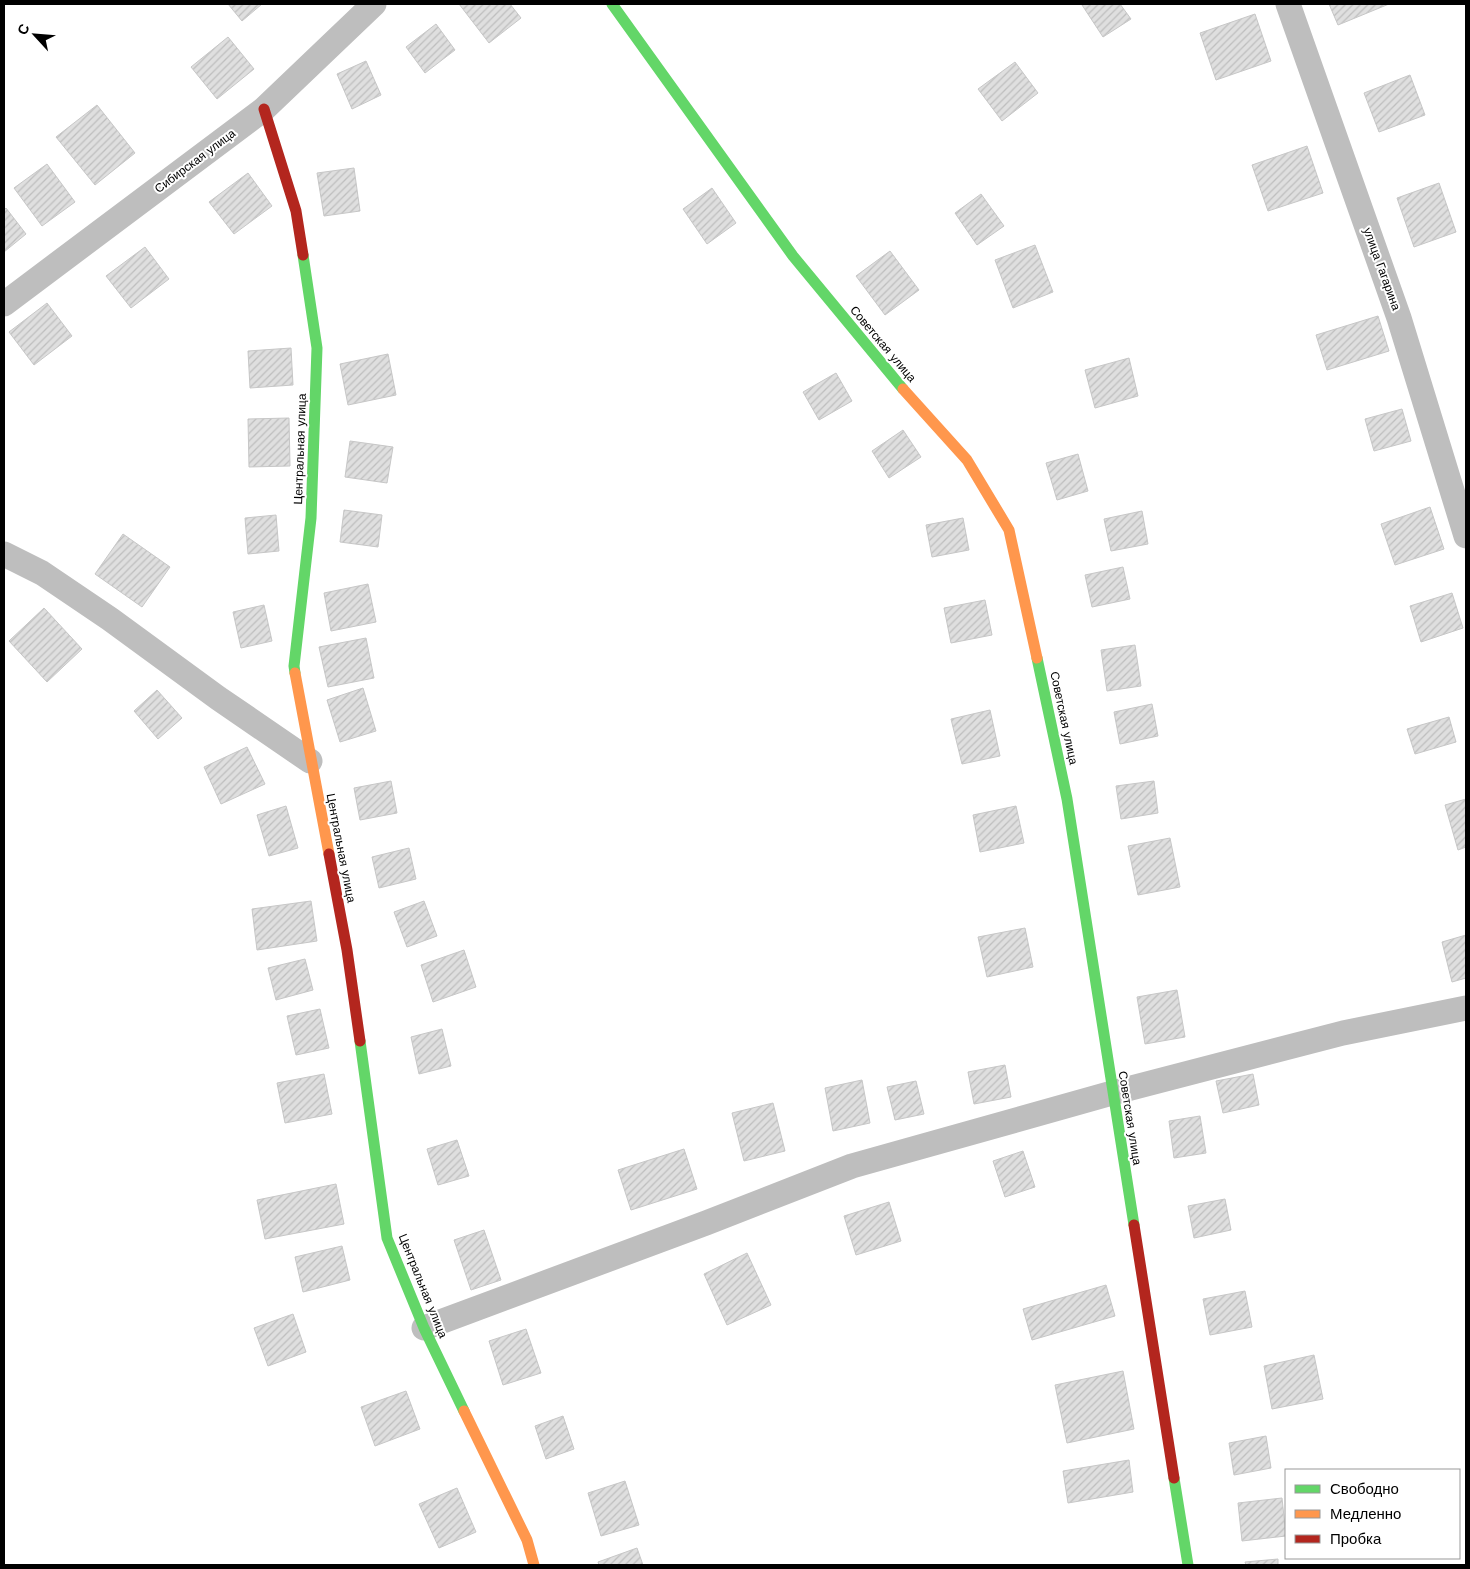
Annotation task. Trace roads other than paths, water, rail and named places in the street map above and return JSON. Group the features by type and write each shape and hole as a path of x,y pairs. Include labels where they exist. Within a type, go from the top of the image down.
{"street":[{"name":"Сибирская улица","path":"4,304 264,109 374,4"},
{"name":"Советская улица","path":"612,4 793,256 887,371 967,460 1009,530 1066,799 1188,1565"},
{"name":"улица Гагарина","path":"1288,4 1399,318 1466,536"},
{"name":"Центральная улица","path":"264,109 296,211 317,348 311,518 294,666 310,761 347,950 387,1238 424,1328 527,1540 534,1565"},
{"path":"4,554 42,573 310,761"},
{"path":"424,1328 706,1223 852,1166 1112,1093 1343,1033 1466,1008"}]}
